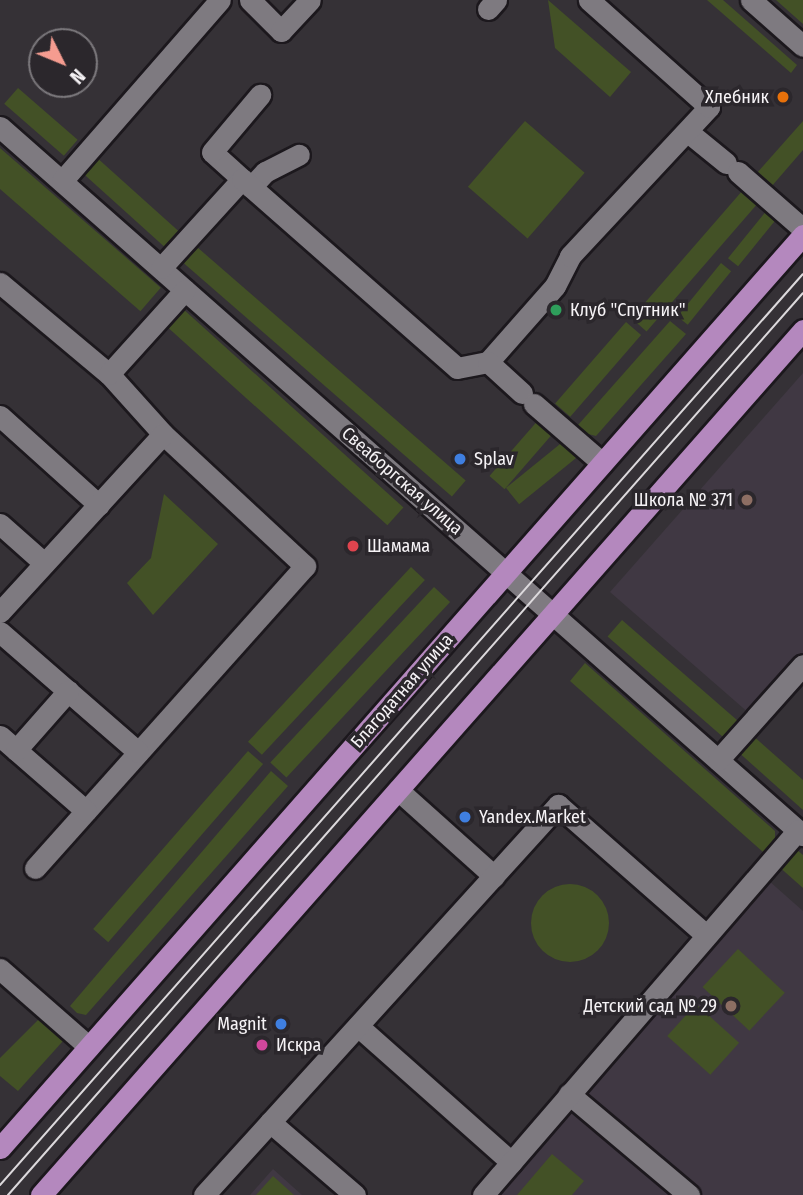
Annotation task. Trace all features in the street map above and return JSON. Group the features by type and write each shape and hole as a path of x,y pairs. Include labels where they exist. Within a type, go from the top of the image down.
{"main road":[{"name":"Благодатная улица","path":"0,1148 803,235"},
{"path":"43,1195 803,330"}],"street":[{"path":"62,181 220,0"},
{"path":"250,0 281,31 310,0"},
{"path":"260,95 212,152 457,368 488,362 555,286 570,256 709,107 589,0"},
{"path":"751,0 803,46"},
{"name":"Свеаборгская улица","path":"0,127 800,833"},
{"path":"688,132 803,229"},
{"path":"161,268 247,183 299,155"},
{"path":"0,283 109,374 163,434 304,566 35,868"},
{"path":"109,374 186,290"},
{"path":"488,362 601,463"},
{"path":"0,416 99,505"},
{"path":"0,612 163,434"},
{"path":"0,524 44,563"},
{"path":"0,632 138,752"},
{"path":"718,760 803,665"},
{"path":"16,750 68,691"},
{"path":"0,736 86,811"},
{"path":"398,790 494,876"},
{"path":"204,1195 558,805 705,934"},
{"path":"483,1195 705,934 800,833"},
{"path":"0,969 89,1047"},
{"path":"358,1026 511,1162"},
{"path":"569,1094 689,1195"},
{"path":"270,1122 355,1195"}],"shaded area":[{"name":"Школа № 371","path":"803,373 803,685 765,727 610,592"},
{"name":"Детский сад № 29","path":"768,880 803,911 803,1195 497,1195"},
{"path":"273,1169 302,1195 250,1195"}],"green space":[{"path":"548,0 631,72 610,97 555,48"},
{"path":"707,0 723,0 797,65 791,73"},
{"path":"776,0 803,0 803,24"},
{"path":"18,88 78,140 64,156 4,104"},
{"path":"525,121 585,173 528,238 468,187"},
{"path":"803,121 803,150 771,187 756,174"},
{"path":"0,148 161,288 140,311 0,189"},
{"path":"95,156 181,234 167,249 81,172"},
{"path":"743,190 758,203 647,331 631,318"},
{"path":"767,210 777,218 738,266 728,258"},
{"path":"197,247 466,481 452,496 183,263"},
{"path":"721,263 731,271 688,325 678,317"},
{"path":"182,308 403,507 387,525 166,326"},
{"path":"670,321 686,334 596,436 588,434 578,425"},
{"path":"626,322 641,335 570,417 555,404"},
{"path":"540,418 555,431 505,489 489,476"},
{"path":"565,440 578,456 519,504 506,488"},
{"path":"164,494 218,544 153,615 127,583 151,558"},
{"path":"411,567 425,580 262,755 248,742"},
{"path":"434,587 450,602 286,778 270,763"},
{"path":"622,620 737,720 723,737 608,637"},
{"path":"585,663 775,831 775,839 763,852 570,681"},
{"path":"751,734 803,780 803,810 736,750"},
{"path":"248,751 263,764 108,942 93,929"},
{"path":"271,771 288,786 86,1015 77,1013 70,1006"},
{"path":"796,849 803,855 803,888 777,865"},
{"path":"570,884 585,887 597,896 606,908 609,923 606,938 597,950 585,959 570,962 555,959 543,950 534,938 531,923 534,908 543,896 555,887"},
{"path":"738,949 785,993 749,1031 703,987"},
{"path":"696,1004 739,1043 710,1075 667,1036"},
{"path":"42,1016 63,1041 18,1091 0,1076 0,1058"},
{"path":"552,1154 584,1181 572,1195 517,1195"},
{"path":"273,1176 294,1195 256,1195"}],"tram line":[{"path":"0,1185 803,274"},
{"path":"8,1195 803,293"}],"place":[{"name":"Хлебник","path":"783,97"},
{"name":"Клуб \"Спутник\"","path":"556,310"},
{"name":"Splav","path":"460,459"},
{"name":"Школа № 371","path":"747,500"},
{"name":"Шамама","path":"353,546"},
{"name":"Yandex.Market","path":"465,817"},
{"name":"Детский сад № 29","path":"731,1006"},
{"name":"Magnit","path":"281,1024"},
{"name":"Искра","path":"262,1045"}]}
